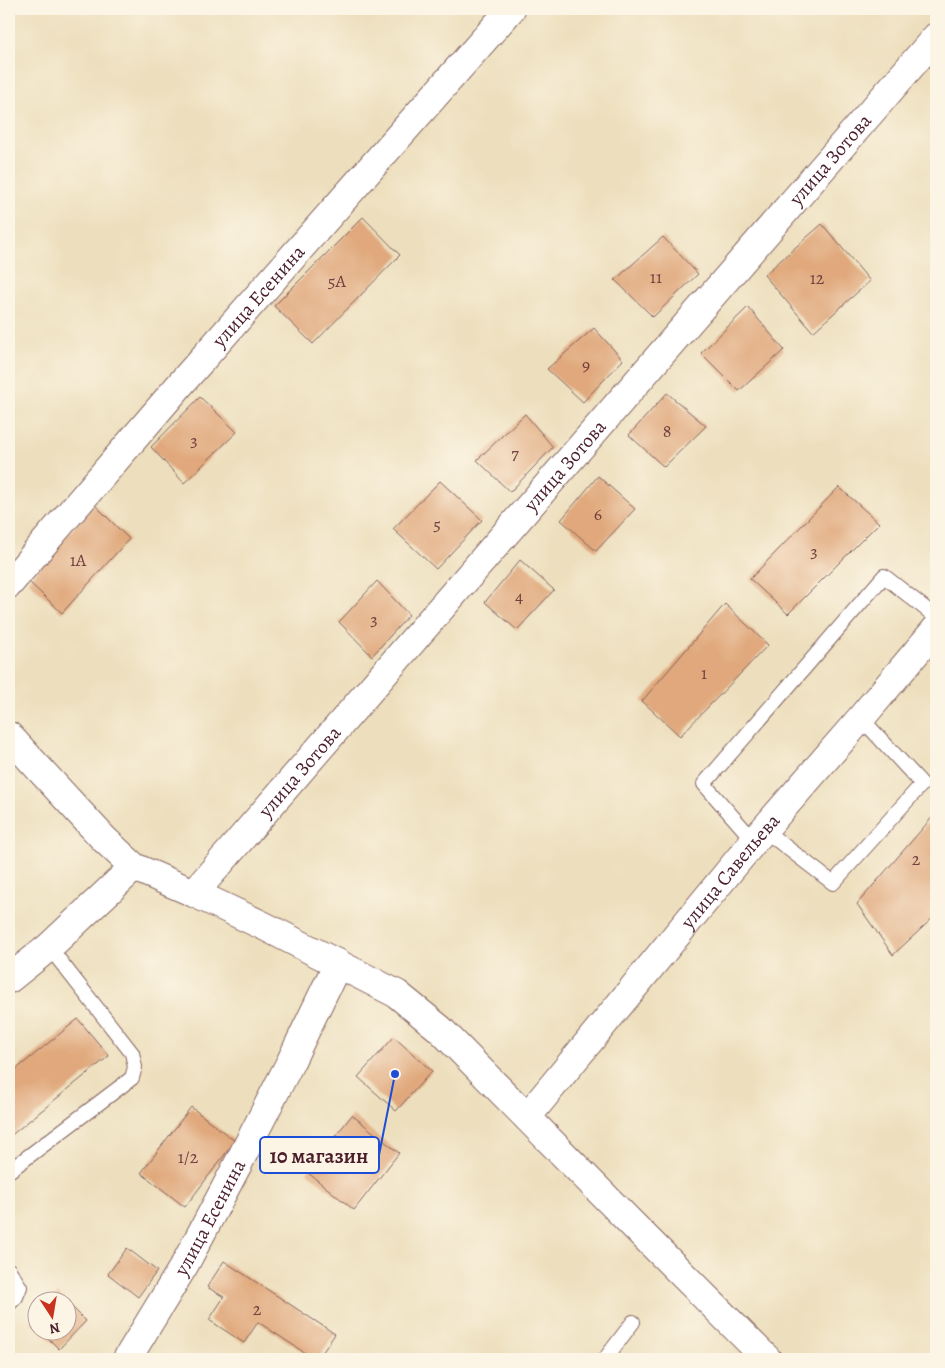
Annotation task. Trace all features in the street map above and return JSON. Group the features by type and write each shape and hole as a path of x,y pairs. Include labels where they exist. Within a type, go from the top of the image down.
{"street":[{"name":"улица Есенина","path":"9,584 191,372 511,9"},
{"name":"улица Зотова","path":"194,892 936,37"},
{"name":"улица Савельева","path":"527,1117 759,836 936,629"},
{"path":"9,736 104,840 134,867 194,892 338,963 396,994 440,1029 767,1359"},
{"path":"9,979 49,947 134,867"},
{"name":"улица Есенина","path":"127,1359 185,1264 233,1174 290,1063 338,963"}],"lane":[{"path":"861,718 922,784 833,883 759,836 704,784 884,576 936,617"},
{"path":"9,1171 132,1078 135,1067 132,1053 121,1037 49,947"},
{"path":"9,1270 20,1287 16,1297 9,1304"},
{"path":"605,1359 633,1322"}],"building":[{"path":"363,217 400,255 313,344 274,306"},
{"path":"822,224 870,281 813,332 764,275"},
{"path":"663,237 698,274 653,317 615,280"},
{"path":"748,307 784,350 739,391 701,353"},
{"path":"594,328 623,360 583,402 547,369"},
{"path":"667,393 706,426 664,467 629,435"},
{"path":"200,397 237,432 184,483 151,447"},
{"path":"525,414 553,447 510,492 477,460"},
{"path":"598,476 635,509 596,551 561,520"},
{"path":"440,481 482,520 436,569 393,529"},
{"path":"839,487 879,523 788,614 750,579"},
{"path":"94,504 129,539 62,613 28,581"},
{"path":"520,560 554,590 517,630 485,602"},
{"path":"377,581 409,615 372,656 339,622"},
{"path":"725,604 768,645 680,736 642,701"},
{"path":"936,813 936,915 893,955 857,904"},
{"path":"78,1019 109,1056 9,1137 9,1075"},
{"path":"394,1037 432,1071 396,1111 358,1077"},
{"path":"191,1107 235,1141 185,1207 141,1173"},
{"path":"352,1115 399,1153 354,1210 307,1172"},
{"path":"127,1248 157,1271 138,1297 108,1274"},
{"path":"224,1261 335,1334 318,1359 314,1359 258,1322 244,1343 209,1320 224,1297 207,1287"},
{"path":"78,1313 86,1321 78,1329"},
{"path":"50,1340 68,1340 59,1349"}],"place":[{"name":"10 магазин","path":"395,1074"}]}
